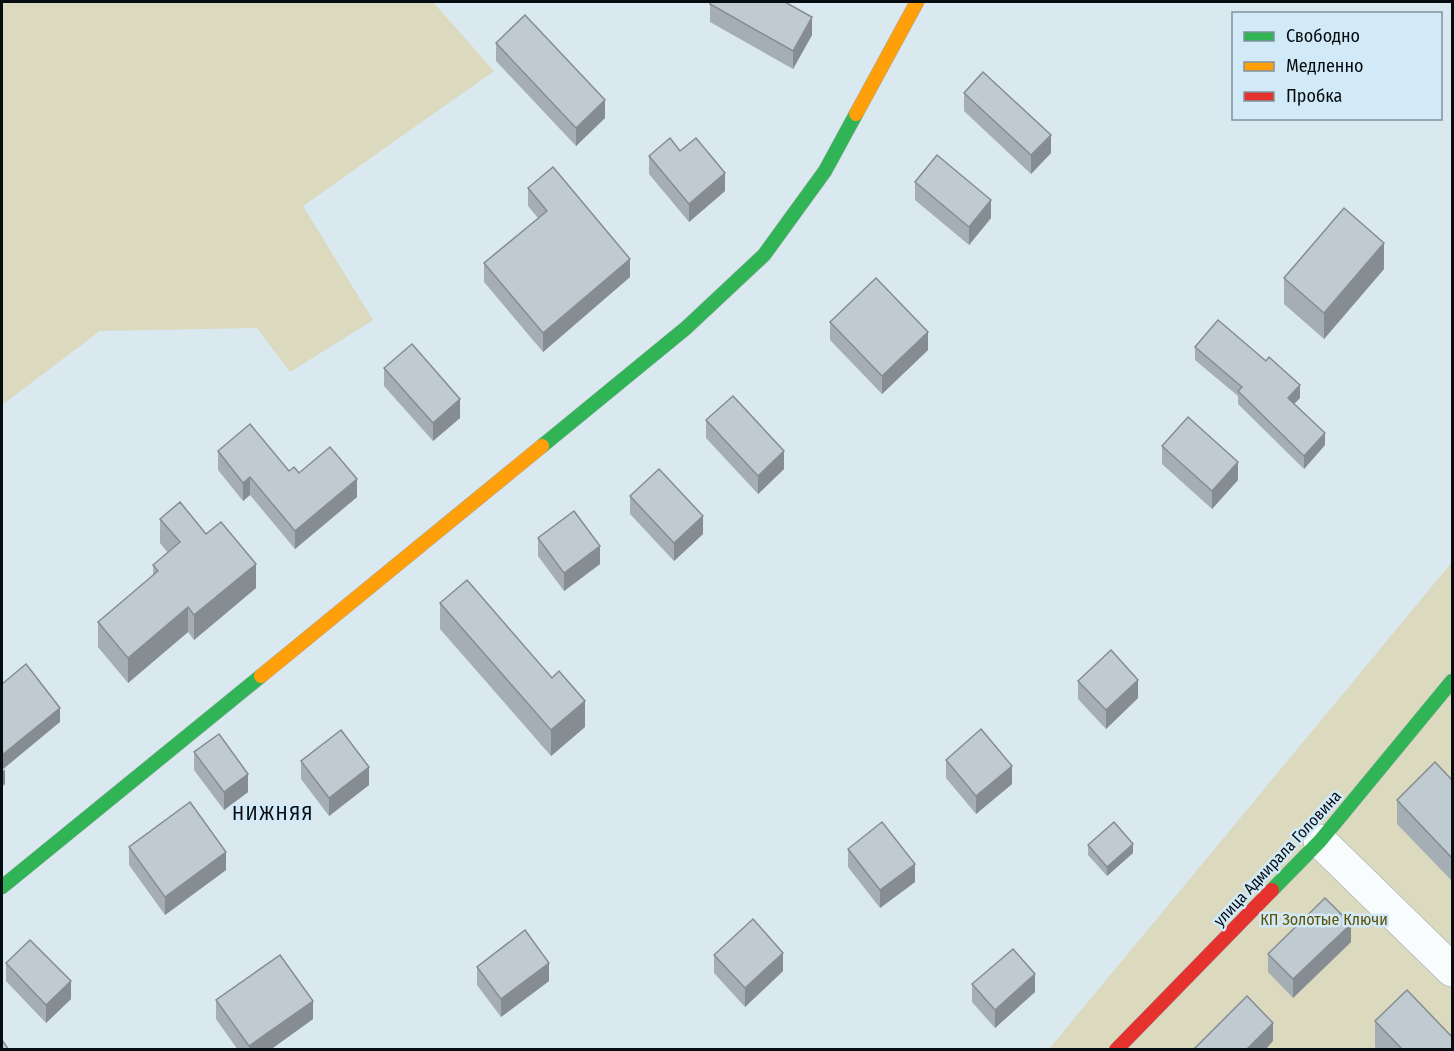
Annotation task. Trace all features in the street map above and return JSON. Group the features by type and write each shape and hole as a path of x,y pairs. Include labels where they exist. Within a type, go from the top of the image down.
{"street":[{"path":"2,887 686,328 764,255 825,171 917,2"},
{"name":"улица Адмирала Головина","path":"1116,1050 1320,841 1452,681"},
{"path":"1320,841 1452,970"}],"green space":[{"path":"2,2 433,2 494,71 303,206 373,320 290,372 257,328 100,331 2,405"},
{"name":"КП Золотые Ключи","path":"1452,562 1452,1049 1049,1049"}],"building":[{"path":"711,2 785,2 812,17 793,51 710,4"},
{"path":"525,15 605,100 576,128 496,43"},
{"path":"983,72 1051,135 1031,155 964,93"},
{"path":"670,138 680,151 696,138 725,173 689,204 649,156"},
{"path":"937,155 991,200 969,227 915,182"},
{"path":"553,167 630,259 543,333 484,263 547,211 528,188"},
{"path":"1344,208 1384,243 1324,313 1284,278"},
{"path":"876,278 928,332 882,376 830,322"},
{"path":"1218,320 1266,361 1269,357 1300,385 1288,398 1325,433 1304,456 1238,391 1242,387 1195,347"},
{"path":"412,344 460,399 433,423 384,368"},
{"path":"733,396 784,451 758,476 706,420"},
{"path":"1188,417 1238,462 1212,491 1162,446"},
{"path":"250,424 289,471 294,467 299,473 330,447 357,479 295,531 250,477 243,483 218,451"},
{"path":"659,469 703,516 674,543 630,496"},
{"path":"180,502 206,534 221,522 256,564 194,615 188,607 128,658 98,622 158,571 153,565 180,542 160,519"},
{"path":"574,511 600,546 564,573 538,538"},
{"path":"467,580 552,678 559,671 585,701 551,730 440,603"},
{"path":"1111,650 1138,680 1106,710 1078,681"},
{"path":"26,664 60,708 2,755 2,684"},
{"path":"981,729 1012,766 976,796 946,760"},
{"path":"341,730 369,767 329,798 301,761"},
{"path":"219,734 248,774 224,792 194,752"},
{"path":"1435,762 1452,780 1452,858 1397,800"},
{"path":"190,802 226,852 165,897 129,847"},
{"path":"882,822 915,864 880,890 848,849"},
{"path":"1114,822 1133,844 1107,867 1088,845"},
{"path":"1325,898 1351,924 1293,979 1268,954"},
{"path":"753,919 783,953 745,988 714,955"},
{"path":"525,930 549,963 501,999 477,967"},
{"path":"30,940 71,981 46,1005 6,963"},
{"path":"1013,949 1035,974 995,1010 972,984"},
{"path":"280,955 313,1001 249,1046 216,1000"},
{"path":"1407,990 1452,1037 1452,1050 1403,1050 1375,1021"},
{"path":"1247,996 1273,1023 1246,1050 1193,1050"},
{"path":"2,1040 9,1050 2,1050"}],"traffic: fast":[{"path":"542,446 686,328 764,255 825,171 856,114"},
{"path":"2,887 261,676"},
{"path":"1272,890 1320,841 1452,681"}],"traffic: slow":[{"path":"856,114 917,2"},
{"path":"261,676 542,446"}],"traffic: jam":[{"path":"1116,1050 1272,890"}],"district":[{"name":"НИЖНЯЯ","path":"273,813"}]}
